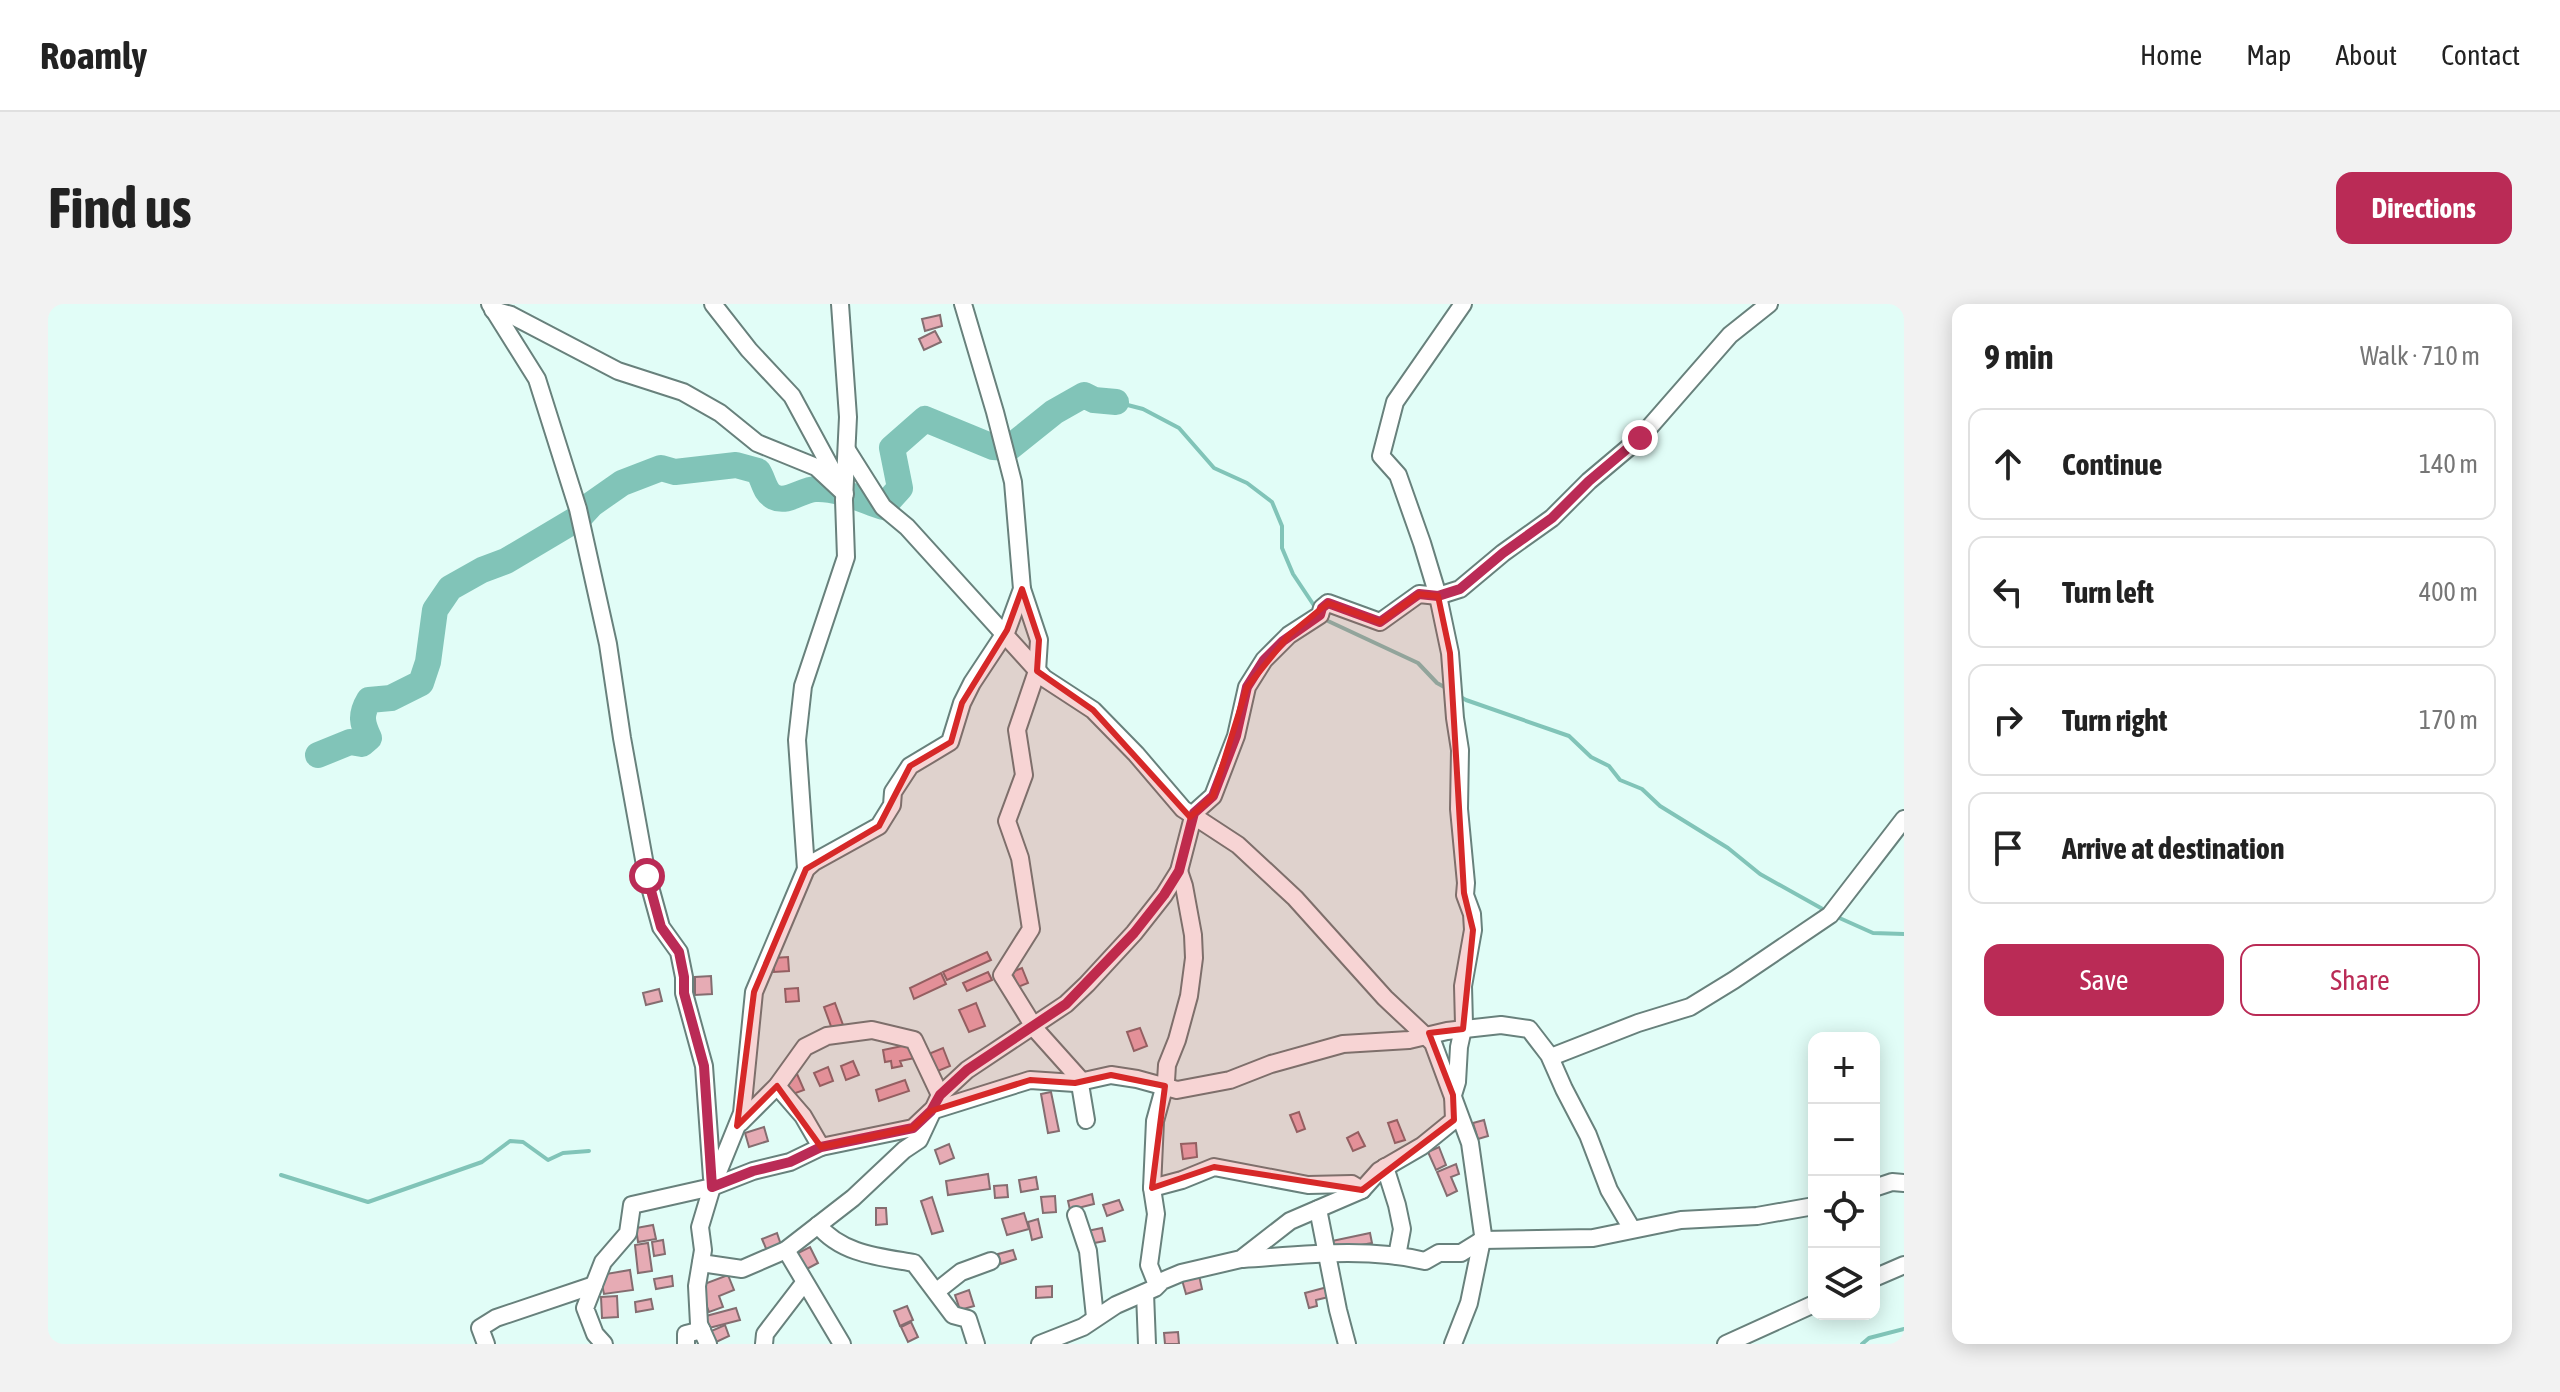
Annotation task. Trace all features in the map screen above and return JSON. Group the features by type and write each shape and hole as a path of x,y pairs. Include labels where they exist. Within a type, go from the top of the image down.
{"street":[{"path":"713,304 749,350 792,396 845,494"},
{"path":"705,1337 699,1324 697,1286 703,1250 700,1227 712,1187 742,1113 754,992 806,869 797,740 803,686 846,557 848,417 840,304"},
{"path":"963,304 1013,482 1022,589 1039,640 1037,671 1017,730 1024,775 1007,821 1020,858 1031,929 1002,975 1033,1025 1079,1082 1086,1120"},
{"path":"1241,1259 1290,1221 1362,1190 1385,1167 1422,1146 1454,1120 1453,1095 1463,1029 1463,986 1473,928 1464,893 1466,883 1459,809 1460,750 1450,653 1438,596 1398,475 1381,456 1395,402 1463,304"},
{"path":"701,1263 742,1269 786,1250 853,1198 919,1140 940,1095 967,1070 1066,1004 1087,984 1134,933 1179,871 1193,816 1213,796 1236,736 1247,687 1264,660 1289,635 1320,615 1328,603 1380,622 1419,594 1438,596 1460,589 1552,518 1589,481 1640,438 1730,335 1769,304"},
{"path":"492,307 618,371 683,392 720,413 757,443 816,467 845,494"},
{"path":"492,307 537,379 578,509 608,644 647,876 661,927 679,952 684,993 704,1066 712,1187"},
{"path":"847,450 883,507 907,527 1037,671 1093,710 1183,809 1238,845 1295,898 1385,998 1433,1043 1470,1143 1478,1188 1482,1240 1469,1303 1453,1344"},
{"path":"806,869 879,826 892,805 893,792 910,766 950,742 962,703 1005,634 1022,589"},
{"path":"1551,1057 1638,1023 1690,1007 1746,972 1830,915 1904,819"},
{"path":"1147,1344 1151,1289 1149,1265 1156,1214 1152,1188 1155,1121 1165,1086 1167,1065 1189,996 1194,958 1193,935 1179,871"},
{"path":"604,1344 595,1334 585,1308 603,1262 628,1233 632,1205 712,1187 753,1171 790,1162 821,1147 913,1128 931,1111 1030,1080 1079,1082 1111,1075 1177,1090 1230,1080 1271,1064 1343,1044 1409,1040 1463,1029 1501,1025 1529,1029 1551,1057 1588,1135 1609,1190 1632,1229"},
{"path":"737,1126 777,1086 805,1047 827,1036 872,1030 914,1040 940,1095"},
{"path":"777,1086 803,1116 821,1147"},
{"path":"1152,1188 1214,1167 1308,1185 1352,1184 1362,1190"},
{"path":"1385,1167 1402,1229 1397,1256"},
{"path":"1880,1186 1892,1182 1904,1183"},
{"path":"1040,1344 1083,1327 1095,1317 1181,1273 1241,1259 1326,1254 1397,1256 1425,1261 1439,1253 1461,1253 1482,1240 1593,1238 1681,1220 1757,1216 1808,1207"},
{"path":"1318,1209 1347,1344"},
{"path":"1076,1215 1088,1251 1095,1317"},
{"path":"818,1225 835,1242 855,1251 914,1263 953,1315 968,1319 976,1344"},
{"path":"786,1250 842,1344"},
{"path":"937,1291 961,1272 991,1261"},
{"path":"1880,1275 1904,1265"},
{"path":"764,1344 765,1334 804,1283"},
{"path":"486,1344 480,1328 496,1318 594,1285"},
{"path":"1726,1344 1808,1307"},
{"path":"686,1344 686,1334 705,1337"}],"highlighted area":[{"path":"1022,589 1039,640 1037,671 1093,710 1190,817 1213,796 1247,687 1289,635 1328,603 1380,622 1419,594 1438,596 1450,653 1464,893 1473,930 1463,1029 1429,1033 1453,1095 1454,1120 1422,1146 1362,1190 1214,1167 1152,1188 1165,1086 1111,1075 1075,1083 1030,1080 931,1111 913,1128 821,1147 777,1086 737,1126 754,992 806,869 879,826 910,766 951,742 962,703 1007,630"}],"building":[{"path":"940,315 942,326 925,331 922,319"},
{"path":"935,331 941,342 924,350 919,339"},
{"path":"987,952 991,960 947,980 943,972"},
{"path":"788,957 789,971 774,972 773,958"},
{"path":"1022,968 1028,983 1018,987 1012,972"},
{"path":"988,972 992,980 967,991 963,983"},
{"path":"941,973 946,984 914,999 910,988"},
{"path":"711,976 712,994 695,995 695,977"},
{"path":"798,988 799,1001 786,1002 785,989"},
{"path":"659,989 662,1001 646,1005 643,993"},
{"path":"835,1003 843,1025 832,1029 824,1007"},
{"path":"976,1003 985,1026 969,1032 959,1010"},
{"path":"1140,1028 1147,1046 1134,1051 1127,1032"},
{"path":"912,1044 915,1058 900,1061 902,1066 892,1068 891,1061 885,1062 883,1050"},
{"path":"943,1048 950,1066 933,1073 926,1055"},
{"path":"853,1061 859,1075 846,1080 841,1066"},
{"path":"828,1067 833,1081 820,1086 814,1073"},
{"path":"797,1074 804,1090 790,1095 784,1079"},
{"path":"905,1080 909,1091 879,1101 876,1090"},
{"path":"1051,1092 1059,1131 1048,1133 1041,1094"},
{"path":"1299,1112 1305,1129 1297,1132 1290,1115"},
{"path":"1397,1120 1405,1140 1395,1143 1388,1123"},
{"path":"1484,1120 1488,1136 1478,1139 1473,1123"},
{"path":"764,1127 768,1141 749,1147 745,1133"},
{"path":"1358,1132 1365,1146 1353,1151 1347,1138"},
{"path":"1196,1143 1197,1157 1183,1159 1181,1144"},
{"path":"949,1144 954,1158 940,1164 935,1150"},
{"path":"1439,1147 1446,1165 1436,1170 1428,1152"},
{"path":"1456,1164 1459,1174 1451,1177 1457,1191 1447,1196 1437,1172"},
{"path":"988,1174 990,1189 948,1195 946,1181"},
{"path":"1036,1177 1038,1189 1021,1192 1019,1180"},
{"path":"1007,1185 1008,1197 995,1198 994,1186"},
{"path":"1092,1194 1094,1204 1070,1210 1068,1201"},
{"path":"1055,1196 1056,1212 1043,1213 1041,1197"},
{"path":"932,1197 943,1231 932,1234 921,1201"},
{"path":"1119,1200 1123,1210 1107,1216 1103,1205"},
{"path":"876,1208 886,1208 887,1224 876,1225"},
{"path":"1024,1213 1029,1229 1007,1235 1002,1219"},
{"path":"1038,1219 1042,1237 1032,1240 1028,1222"},
{"path":"653,1225 656,1239 638,1242 636,1228"},
{"path":"1102,1228 1105,1241 1089,1244 1087,1231"},
{"path":"777,1233 781,1245 767,1251 762,1239"},
{"path":"1370,1233 1372,1243 1334,1250 1332,1241"},
{"path":"663,1240 665,1254 654,1256 652,1242"},
{"path":"648,1243 652,1271 638,1273 635,1245"},
{"path":"810,1247 818,1263 803,1271 794,1255"},
{"path":"1013,1250 1016,1259 1001,1264 998,1254"},
{"path":"630,1270 633,1290 604,1294 600,1275"},
{"path":"728,1275 734,1290 719,1296 723,1307 709,1312 699,1286"},
{"path":"1199,1275 1202,1289 1186,1294 1182,1280"},
{"path":"672,1276 673,1286 656,1289 654,1279"},
{"path":"1052,1286 1052,1297 1036,1298 1036,1287"},
{"path":"1331,1286 1333,1296 1316,1300 1317,1306 1309,1308 1305,1293"},
{"path":"969,1290 974,1306 960,1310 955,1295"},
{"path":"617,1296 618,1317 602,1318 601,1297"},
{"path":"651,1299 653,1309 636,1312 635,1302"},
{"path":"907,1306 913,1320 900,1326 894,1311"},
{"path":"736,1308 740,1320 709,1328 706,1316"},
{"path":"911,1322 918,1337 908,1342 901,1327"},
{"path":"725,1325 729,1336 714,1343 709,1332"},
{"path":"1178,1332 1179,1344 1165,1344 1164,1333"}],"waterway":[{"path":"318,755 350,742 362,744 369,738 363,719 369,700 391,698 421,683 428,662 435,610 450,588 506,561 580,517 592,504 622,483 661,468 675,472 736,465 758,471 768,492 779,499 824,489 883,507 900,488 892,448 925,419 993,447 1009,448 1054,412 1084,395 1094,400 1116,402"},
{"path":"1116,402 1143,409 1179,428 1214,468 1247,483 1272,502 1282,526 1282,548 1293,574 1315,607"},
{"path":"1324,617 1418,663 1446,688"},
{"path":"1457,695 1569,736 1591,757 1609,766 1620,780 1642,789 1660,806 1728,848 1760,874 1828,912"},
{"path":"1835,916 1873,933 1904,934"},
{"path":"281,1175 368,1202 482,1162 510,1141 523,1142 548,1160 563,1153 589,1151"},
{"path":"1862,1344 1869,1338 1904,1329"}],"route":[{"path":"647,876 661,927 679,952 684,993 704,1066 712,1187 753,1171 790,1162 821,1147 913,1128 931,1111 940,1095 967,1070 1066,1004 1134,933 1162,898 1179,871 1194,813 1213,796 1236,736 1247,687 1264,660 1289,635 1320,615 1328,603 1380,622 1419,594 1438,596 1460,589 1552,518 1589,481 1640,438"}]}
